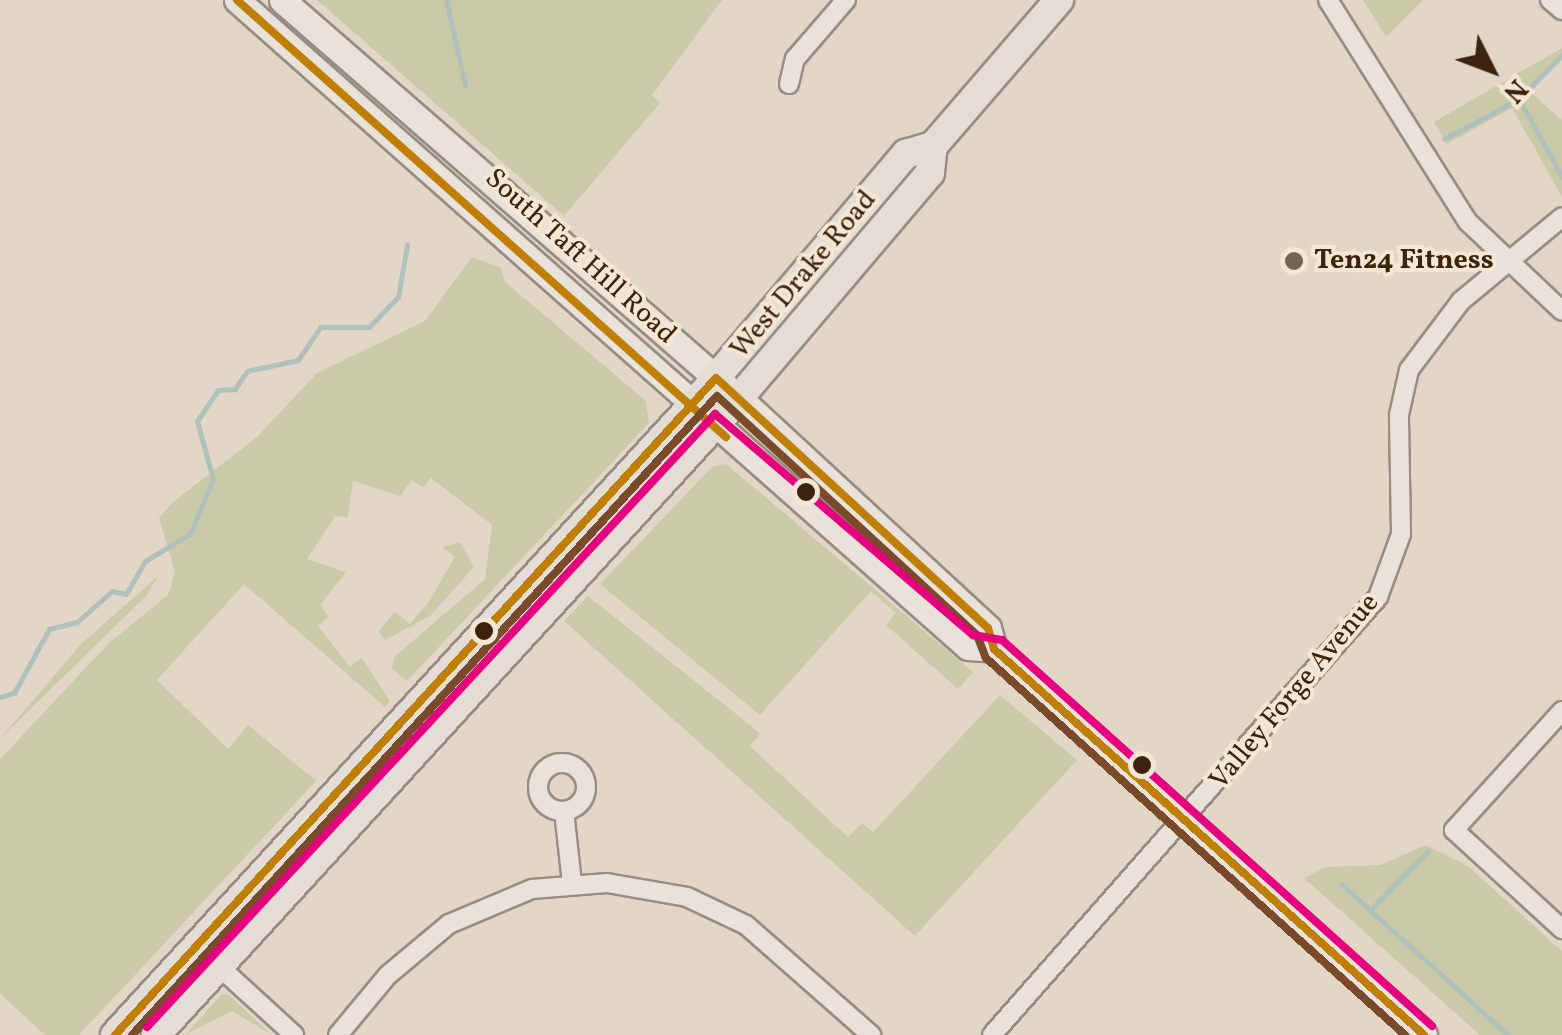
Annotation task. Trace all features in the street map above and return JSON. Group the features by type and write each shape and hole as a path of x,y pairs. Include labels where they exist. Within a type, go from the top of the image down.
{"main road":[{"name":"South Taft Hill Road","path":"237,0 968,647 994,649"},
{"name":"South Taft Hill Road","path":"282,0 739,398 988,628 994,649 1424,1035"},
{"name":"West Drake Road","path":"115,1035 692,406 906,154 933,146 1058,0"},
{"name":"West Drake Road","path":"156,1035 739,398 930,173 933,146"}],"street":[{"path":"789,84 796,59 846,0"},
{"path":"1328,0 1444,190 1502,260 1562,311"},
{"path":"1550,0 1562,10"},
{"name":"Valley Forge Avenue","path":"992,1035 1186,821 1378,597 1401,534 1398,415 1410,370 1434,330 1502,260 1562,217"},
{"path":"1562,710 1454,830 1562,930"},
{"path":"564,812 572,884"},
{"path":"338,1035 388,974 449,924 503,897 572,884 636,884 718,909 772,944 871,1035"},
{"path":"198,946 294,1035"}],"green space":[{"path":"317,0 722,0 652,95 660,103 564,216"},
{"path":"1363,0 1423,0 1386,37"},
{"path":"1562,48 1562,60 1527,89 1562,120 1562,197 1512,108 1447,144 1434,122"},
{"path":"472,257 501,268 505,282 646,401 649,423 407,681 392,669 394,657 485,579 492,525 431,478 423,488 412,480 400,496 353,481 348,517 335,516 307,559 346,572 320,605 329,617 318,626 350,667 362,658 390,701 385,707 244,584 157,680 228,749 248,725 316,781 79,1035 45,1035 0,994 0,759 109,643 168,595 175,572 159,518 172,503 257,437 317,373 425,321"},
{"path":"726,464 973,672 958,689 886,625 896,613 871,591 760,715 600,584 713,466"},
{"path":"460,542 474,567 430,616 385,640 379,631 395,612 410,624 428,603 455,557 442,547"},
{"path":"158,576 147,595 0,739 81,644"},
{"path":"588,596 760,734 750,746 848,837 862,823 873,832 1000,695 1077,760 915,936 564,621"},
{"path":"1425,845 1468,866 1562,951 1562,1035 1480,1035 1304,878 1326,867 1381,865"},
{"path":"222,994 229,995 272,1035 232,1011 185,1035"}],"waterway":[{"path":"446,0 465,85"},
{"path":"1562,55 1519,99 1562,177"},
{"path":"1444,139 1519,99"},
{"path":"0,697 14,693 49,629 77,622 112,591 126,594 145,561 190,534 213,479 197,421 218,390 235,389 247,371 298,360 320,327 369,327 398,297 407,245"},
{"path":"1341,884 1370,910 1428,851"},
{"path":"1370,910 1508,1035"}],"transit line":[{"path":"237,0 726,437"},
{"path":"115,1035 716,378 988,628 994,649 1424,1035"},
{"path":"132,1035 717,396 977,635 986,658 1405,1035"},
{"path":"147,1027 715,414 973,635 1002,640 1432,1026"}],"place":[{"name":"Ten24 Fitness","path":"1294,261"}]}
